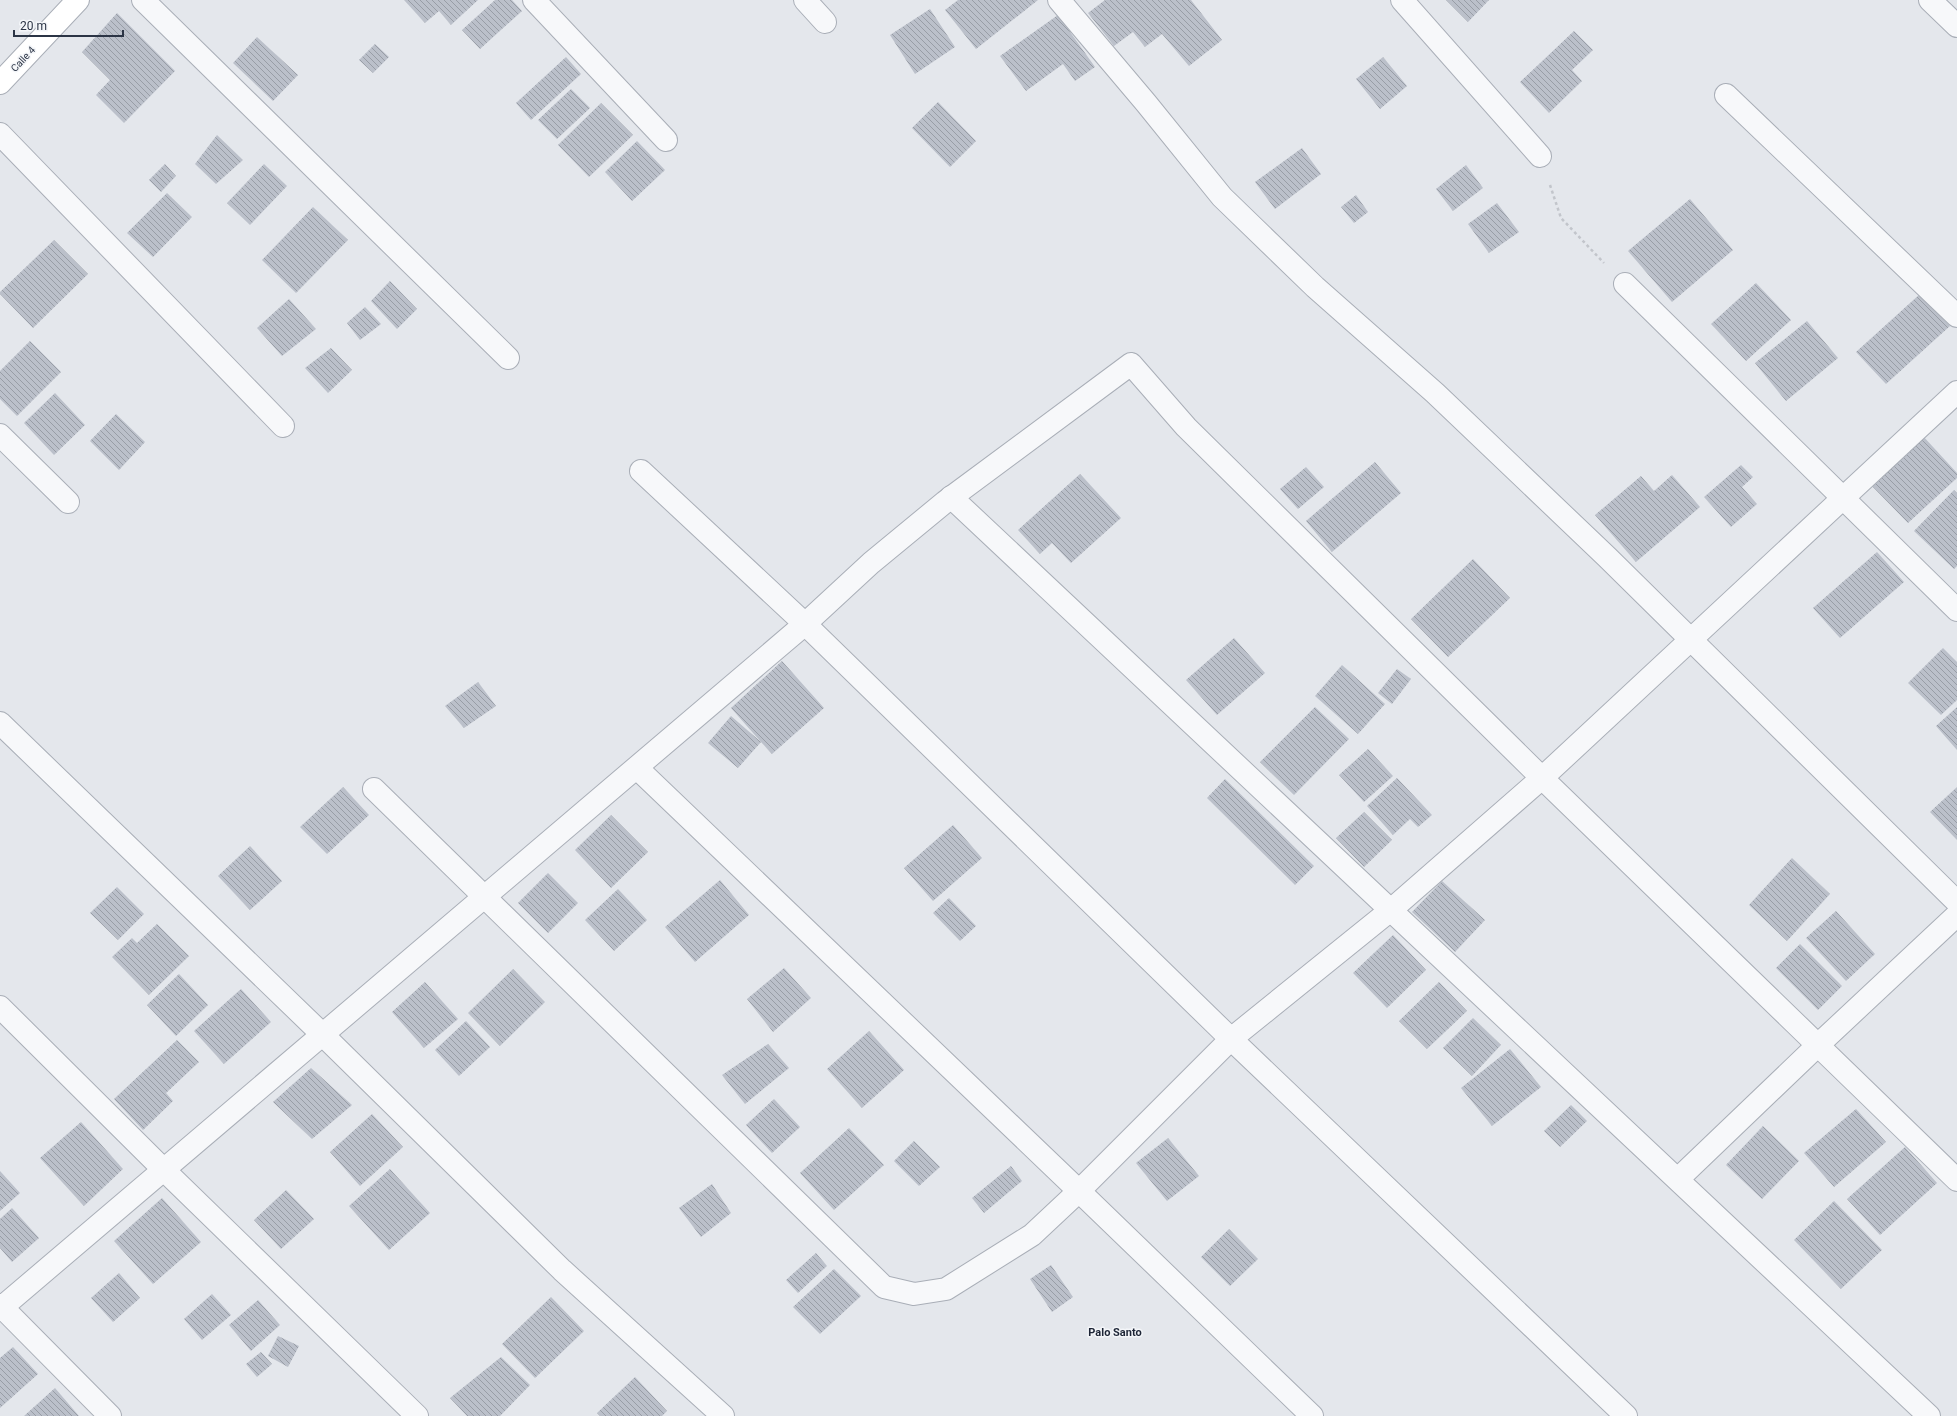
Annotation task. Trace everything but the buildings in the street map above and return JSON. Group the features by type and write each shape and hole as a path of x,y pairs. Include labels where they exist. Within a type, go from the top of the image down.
{"street":[{"name":"Calle 4","path":"0,83 78,0"},
{"path":"143,0 508,358"},
{"path":"534,0 666,140"},
{"path":"805,0 825,22"},
{"path":"1059,0 1146,103 1222,197 1315,287 1435,393 1602,551 1957,902"},
{"path":"1402,0 1540,156"},
{"path":"1930,0 1957,26"},
{"path":"1726,95 1957,316"},
{"path":"0,134 283,426"},
{"path":"1625,284 1842,499 1957,610"},
{"path":"110,1416 1,1307 485,898 805,624 871,563 951,497 1131,364 1186,427 1542,778 1957,1180"},
{"path":"374,789 884,1287 914,1294 946,1289 1032,1235 1080,1192 1230,1039 1392,909 1542,778 1957,392"},
{"path":"0,435 68,502"},
{"path":"641,472 805,624 1230,1039 1626,1416"},
{"path":"951,497 1392,909 1929,1416"},
{"path":"0,723 323,1035 562,1270 723,1416"},
{"path":"637,768 1312,1416"},
{"path":"1678,1179 1957,915"},
{"path":"0,1007 164,1170 417,1416"}],"path":[{"path":"1540,156 1561,218 1625,284"}],"district":[{"name":"Palo Santo","path":"1115,1332"}]}
